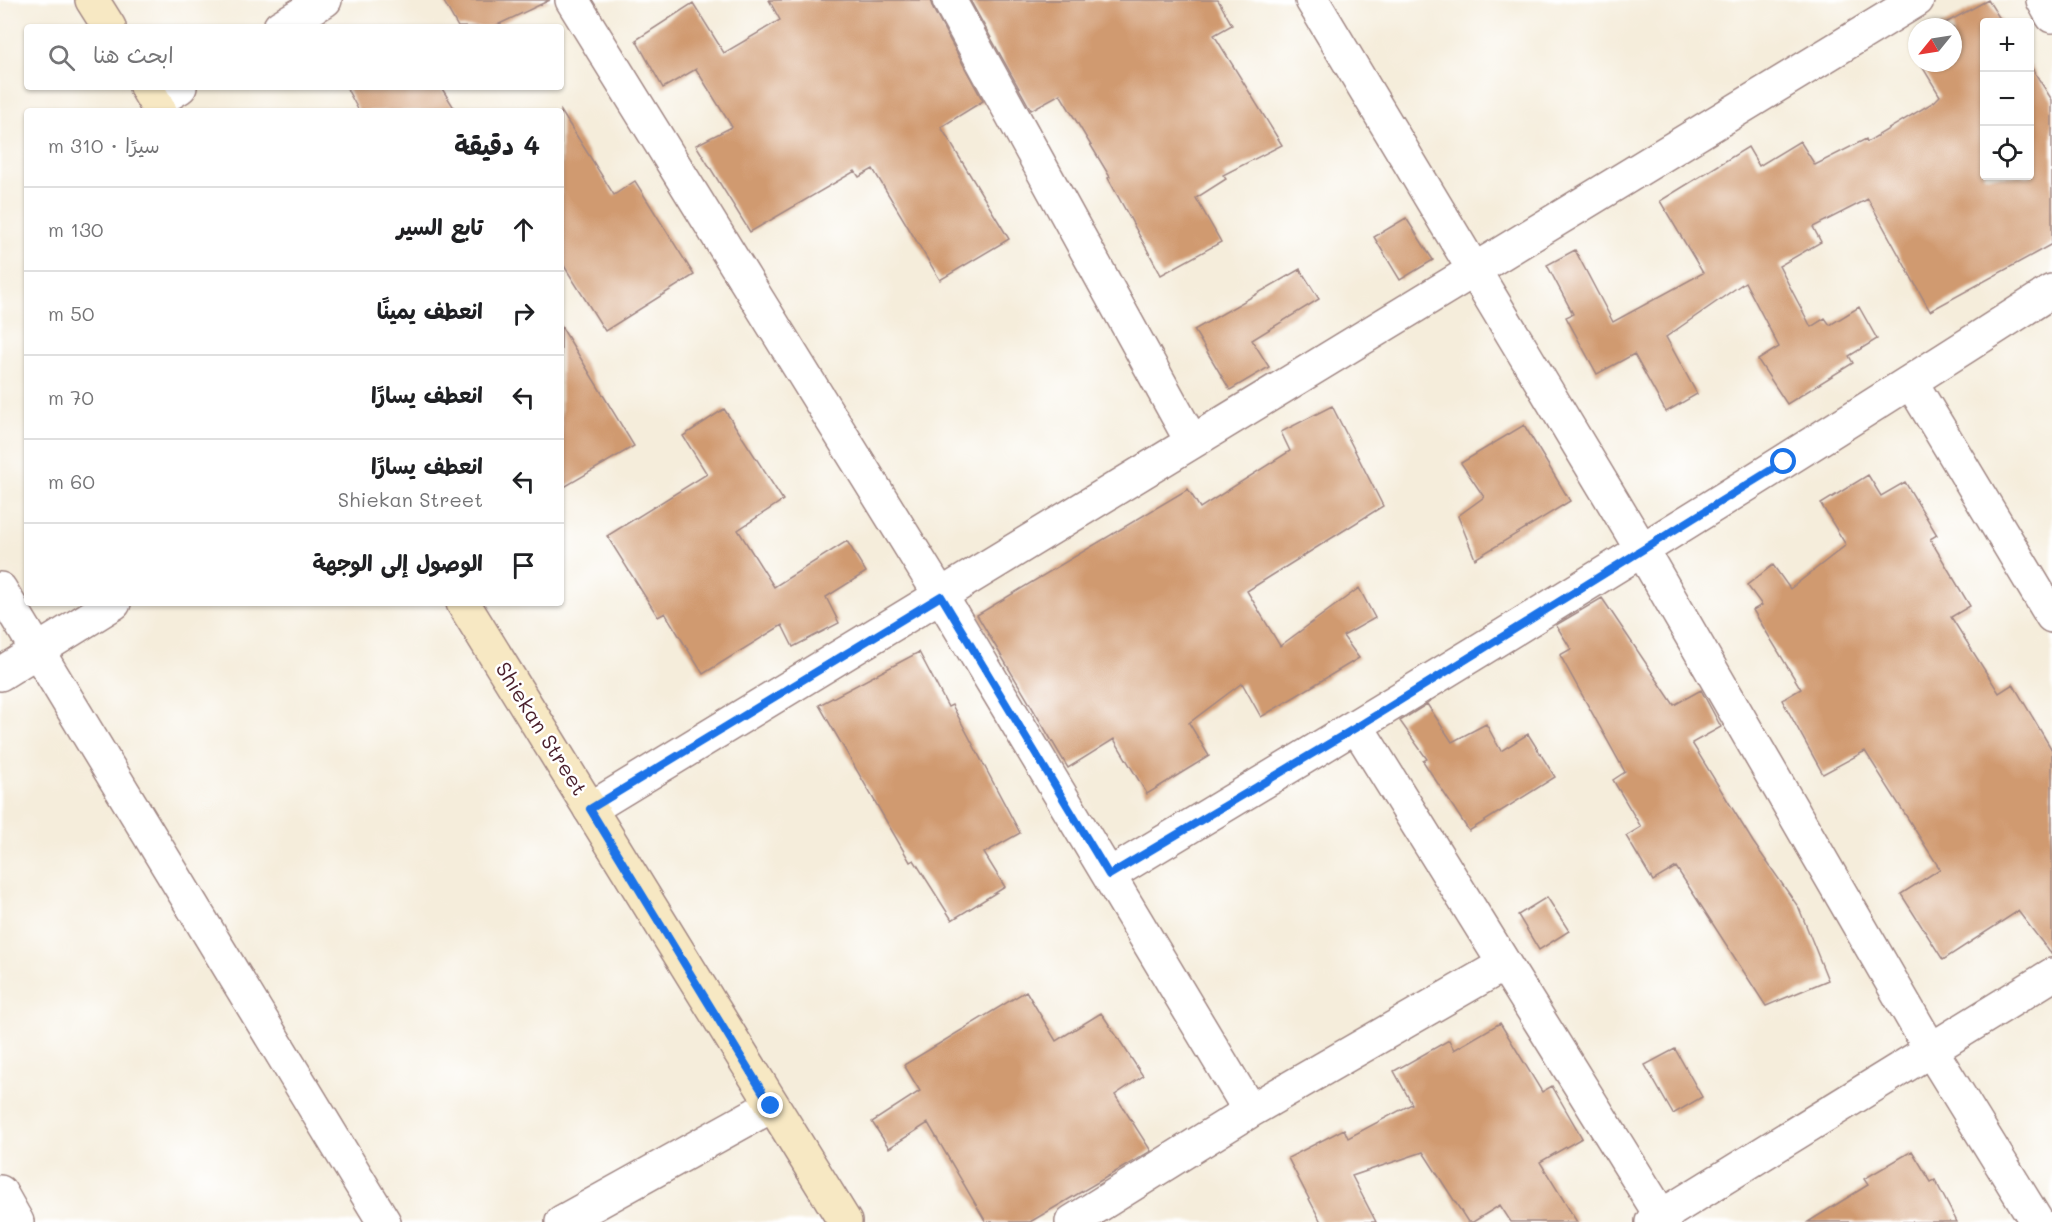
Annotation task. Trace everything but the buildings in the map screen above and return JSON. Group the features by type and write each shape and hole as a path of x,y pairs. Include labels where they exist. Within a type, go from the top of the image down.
{"street":[{"path":"92,0 107,24"},
{"path":"285,24 325,0"},
{"path":"572,0 941,596 1250,1111"},
{"path":"949,0 1192,442"},
{"path":"1312,0 1642,550 1931,1050 2037,1222"},
{"path":"590,809 1917,0"},
{"path":"2043,0 2052,16"},
{"path":"1109,875 1357,727 2052,291"},
{"path":"1911,381 2052,616"},
{"path":"0,589 384,1222"},
{"path":"0,674 109,606"},
{"name":"Shiekan Street","path":"465,606 771,1106 845,1222"},
{"path":"1357,727 1660,1220 2052,975"},
{"path":"1072,1222 1250,1111 1503,965"},
{"path":"562,1222 771,1106"},
{"path":"0,1192 17,1222"}],"route":[{"path":"771,1106 590,809 941,596 1109,875 1357,727 1784,462"}]}
